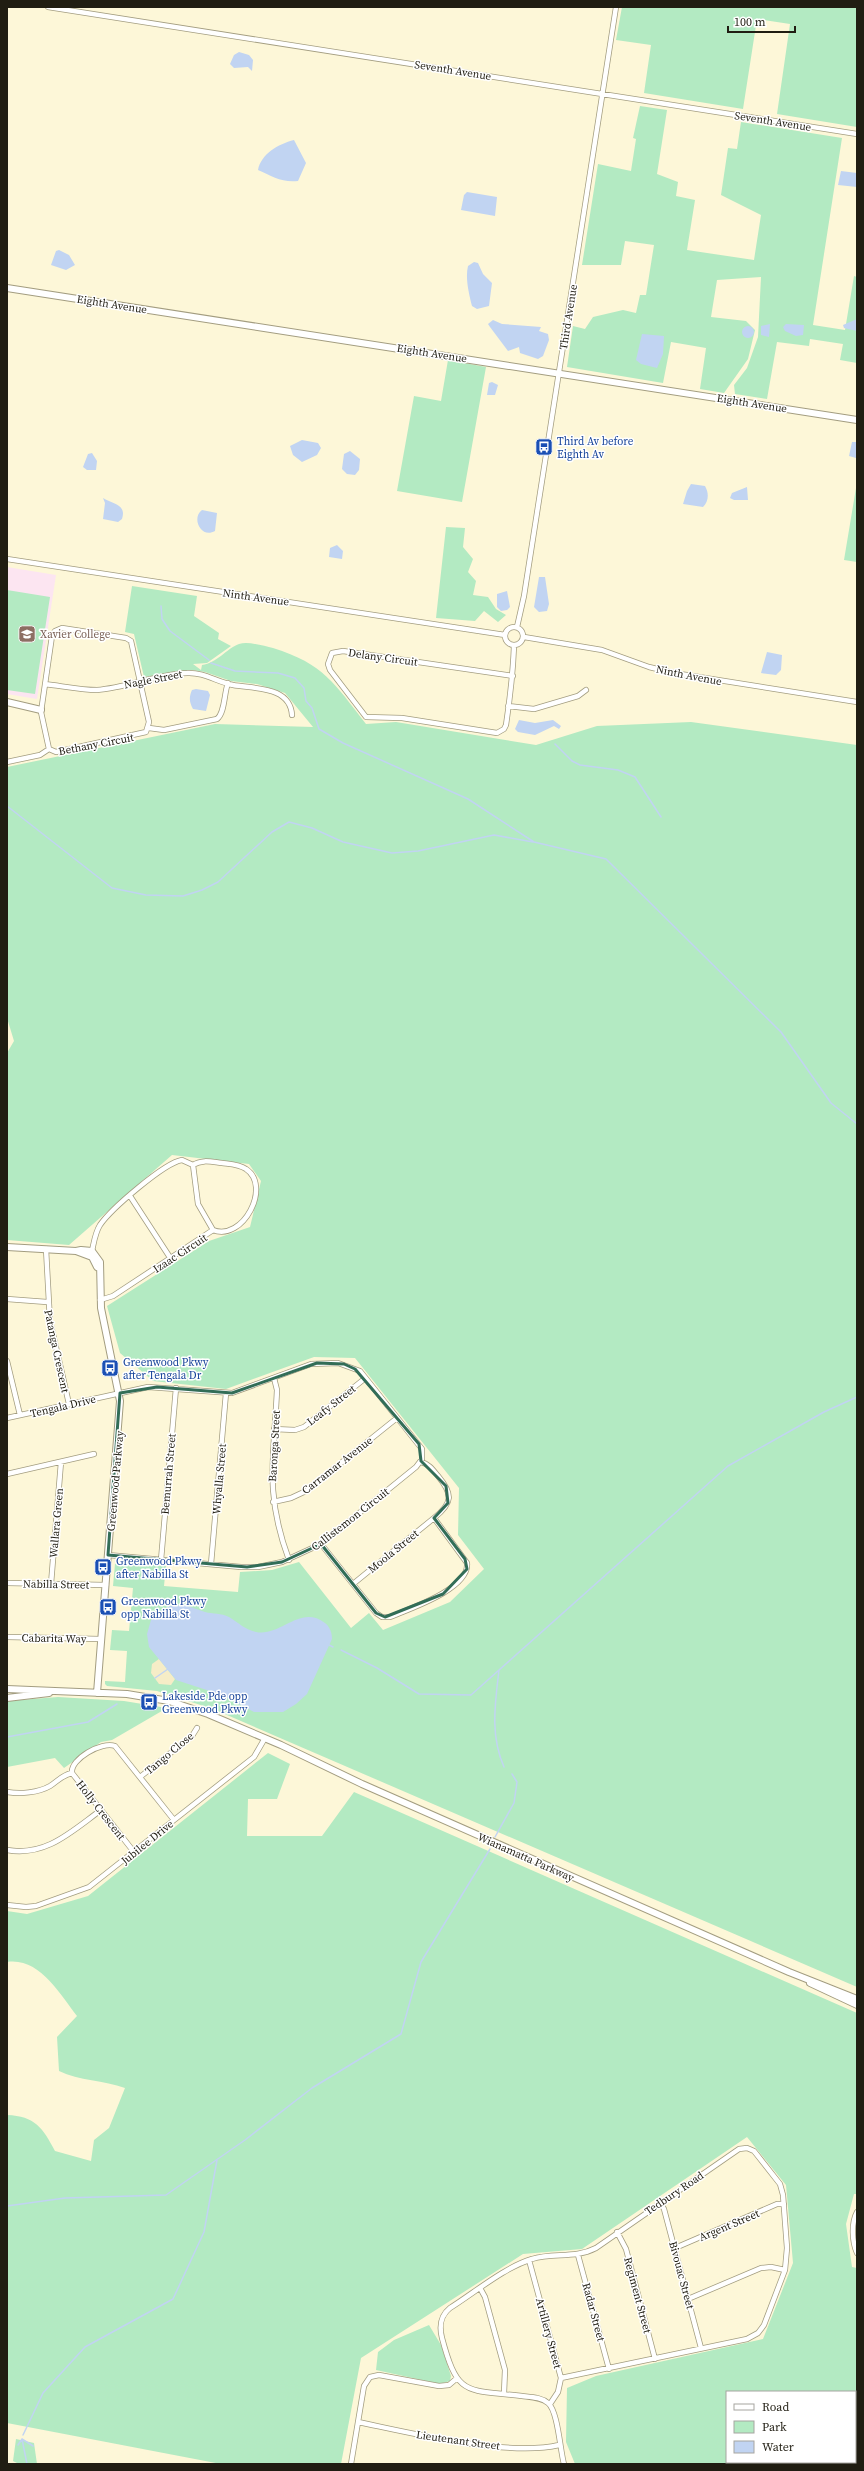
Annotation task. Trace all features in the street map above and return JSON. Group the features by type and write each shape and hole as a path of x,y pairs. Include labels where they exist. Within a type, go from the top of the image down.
{"street":[{"name":"Seventh Avenue","path":"48,7 857,134"},
{"name":"Third Avenue","path":"517,627 524,596 616,7"},
{"name":"Eighth Avenue","path":"7,288 857,420"},
{"name":"Ninth Avenue","path":"7,559 505,635"},
{"path":"517,627 522,631 524,637 520,643 514,646 507,642 505,635 508,629 517,627"},
{"name":"Bethany Circuit","path":"62,628 129,639 133,645 140,682 149,728 146,732 138,736 56,752 49,749 41,710 53,634 56,629 62,628"},
{"name":"Ninth Avenue","path":"524,637 602,650 649,667 674,673 857,702"},
{"name":"Delany Circuit","path":"513,676 343,651 332,654 328,662 330,670 363,715 368,718 402,718 498,733 505,727 513,676 514,646"},
{"name":"Nagle Street","path":"45,684 92,690 191,673 206,675 228,683 256,687 281,695 292,707 292,715"},
{"path":"149,728 167,730 217,719 222,713 223,695 228,683"},
{"path":"508,706 534,710 578,696 586,690"},
{"path":"7,702 41,710"},
{"path":"7,762 40,755 49,749"},
{"name":"Izaac Circuit","path":"92,1252 99,1225 130,1196 170,1164 182,1160 193,1165 201,1161 240,1166 249,1171 255,1181 256,1192 245,1220 239,1226 222,1231 213,1230 113,1296 100,1300"},
{"path":"193,1165 198,1204 213,1230"},
{"path":"130,1196 171,1259"},
{"path":"7,1247 76,1251 81,1250 92,1252"},
{"name":"Patanga Crescent","path":"46,1249 47,1302 69,1404"},
{"path":"76,1251 92,1257 99,1270"},
{"name":"Greenwood Parkway","path":"92,1252 99,1259 100,1300 120,1393 120,1415 97,1693"},
{"path":"7,1299 47,1302"},
{"path":"7,1361 20,1415"},
{"path":"120,1393 148,1387 226,1393 239,1392 317,1363 344,1364 360,1371 372,1388 421,1447 421,1462"},
{"path":"355,1369 363,1380 372,1388"},
{"name":"Baronga Street","path":"274,1378 277,1390 271,1464 273,1502 278,1530 289,1560"},
{"name":"Leafy Street","path":"274,1429 295,1430 304,1427 363,1380"},
{"name":"Bemurrah Street","path":"161,1560 176,1388"},
{"name":"Tengala Drive","path":"7,1418 120,1393"},
{"name":"Whyalla Street","path":"211,1564 226,1393"},
{"name":"Carramar Avenue","path":"273,1502 292,1498 306,1491 397,1418"},
{"path":"7,1474 94,1454"},
{"name":"Wallara Green","path":"51,1584 61,1462"},
{"name":"Callistemon Circuit","path":"108,1555 211,1564 258,1566 289,1560 321,1544 421,1462"},
{"name":"Moola Street","path":"353,1584 434,1518 446,1506 448,1493 432,1468 421,1462"},
{"path":"321,1544 376,1613 385,1617 433,1599 447,1590 465,1574 467,1563 434,1518"},
{"name":"Nabilla Street","path":"7,1583 106,1585"},
{"name":"Cabarita Way","path":"7,1636 101,1639"},
{"path":"7,1689 52,1692"},
{"path":"7,1698 52,1692"},
{"name":"Wianamatta Parkway","path":"52,1692 136,1695 169,1701 202,1712 266,1738 369,1788 789,1972 857,1999"},
{"name":"Tango Close","path":"140,1777 192,1736 197,1728"},
{"name":"Jubilee Drive","path":"7,1905 31,1907 76,1894 92,1885 254,1757 266,1738"},
{"name":"Holly Crescent","path":"134,1852 72,1773 73,1766 86,1755 110,1745 116,1748 174,1820"},
{"path":"7,1792 19,1793 45,1788 63,1776 72,1773"},
{"path":"7,1850 31,1851 57,1842 101,1810"},
{"name":"Wianamatta Parkway","path":"789,1972 857,2005"},
{"name":"Tedbury Road","path":"456,2379 449,2365 440,2332 440,2322 448,2310 480,2288 529,2260 578,2255 596,2248 660,2202 739,2149 747,2148 754,2151 776,2178 782,2190 788,2255 785,2270 764,2325 758,2333 747,2339 561,2378"},
{"name":"Bivouac Street","path":"660,2202 675,2248 701,2348"},
{"name":"Argent Street","path":"675,2248 777,2204 784,2204"},
{"path":"857,2212 854,2226 854,2245 857,2253"},
{"name":"Regiment Street","path":"617,2232 626,2249 655,2359"},
{"name":"Radar Street","path":"578,2255 609,2369"},
{"name":"Artillery Street","path":"529,2260 561,2378 558,2392 550,2404"},
{"path":"688,2299 761,2268 771,2267 785,2270"},
{"path":"480,2288 485,2297 504,2366 504,2394"},
{"path":"351,2464 364,2386 372,2376 380,2375 439,2386 449,2385 456,2379 469,2388 504,2394 536,2397 550,2404 555,2413 559,2445 564,2464"},
{"name":"Lieutenant Street","path":"358,2422 441,2438 522,2448 537,2449 559,2445"}],"highlighted area":[{"path":"317,1363 344,1364 355,1369 419,1444 421,1461 446,1486 448,1503 434,1518 465,1559 467,1569 443,1594 385,1617 376,1613 321,1544 282,1562 247,1567 108,1555 120,1393 157,1387 232,1393"}],"shaded area":[{"name":"Xavier College","path":"7,567 56,575 37,699 7,694"}],"green space":[{"path":"622,7 857,7 857,127 777,114 790,24 757,19 743,109 644,93 651,45 616,40"},
{"path":"640,106 667,110 657,174 678,182 676,196 695,200 687,250 754,260 761,215 721,195 728,148 737,149 741,122 842,138 813,325 845,330 854,276 857,277 857,363 840,360 843,344 810,339 809,346 777,342 767,399 735,394 734,385 747,368 758,337 761,277 717,280 711,317 746,321 755,330 748,359 724,393 700,389 706,348 671,342 663,383 567,367 573,326 585,329 593,317 623,310 636,313 640,295 646,295 654,245 625,241 621,265 582,265 598,164 631,171 636,139 633,138"},
{"path":"448,360 486,367 462,502 397,491 414,396 441,401"},
{"path":"857,482 857,562 844,560"},
{"path":"446,527 465,528 463,547 473,559 468,572 476,581 473,595 488,597 496,609 506,615 498,622 484,611 475,621 436,618"},
{"path":"132,586 197,596 194,616 219,633 218,639 231,646 207,663 193,664 201,670 202,665 212,662 239,644 251,643 273,648 290,654 316,668 336,686 366,724 396,722 536,745 597,726 691,722 857,745 857,1987 213,1709 157,1691 107,1686 105,1684 105,1681 125,1682 127,1651 110,1650 112,1630 129,1631 133,1588 113,1586 115,1564 118,1562 166,1566 164,1586 238,1592 240,1572 272,1570 299,1562 351,1628 369,1613 383,1630 450,1602 484,1569 458,1535 459,1488 355,1358 314,1357 226,1389 153,1381 120,1353 107,1306 209,1241 250,1227 261,1181 249,1164 172,1155 69,1245 7,1240 7,1053 14,1041 7,1018 7,767 215,724 313,727 285,693 257,684 231,681 205,672 192,670 144,677 134,634 125,632"},
{"name":"Xavier College","path":"7,590 50,597 35,694 7,690"},
{"path":"58,1697 124,1701 167,1708 112,1740 101,1742 64,1768 55,1758 7,1767 7,1701"},
{"path":"268,1753 290,1764 277,1799 248,1799 247,1836 322,1836 354,1792 857,2013 857,2194 854,2194 846,2224 852,2267 857,2268 857,2464 575,2464 566,2442 567,2388 596,2376 763,2339 793,2263 786,2185 747,2137 582,2249 523,2254 361,2358 341,2464 221,2464 7,2423 7,2115 25,2118 37,2125 42,2130 55,2151 91,2161 94,2140 109,2128 125,2088 109,2083 75,2077 59,2071 57,2037 77,2016 56,1988 39,1971 29,1965 18,1962 7,1962 7,1911 27,1914 88,1896"},
{"path":"429,2325 441,2345 451,2376 450,2381 440,2384 376,2370 378,2352 394,2340"},
{"path":"16,2439 34,2443 37,2464 19,2464 13,2461"}],"sand":[{"path":"159,1659 175,1679 171,1685 159,1684 151,1673 152,1664"}],"water":[{"path":"239,52 249,55 253,60 252,71 248,67 234,68 230,64 234,55"},
{"path":"294,140 306,163 298,181 282,180 258,170 263,159 271,150"},
{"path":"841,171 857,173 857,187 838,185"},
{"path":"467,192 497,197 495,216 461,210 464,195"},
{"path":"59,250 69,255 75,265 66,270 51,265 56,251"},
{"path":"474,262 478,263 483,274 492,283 489,306 477,309 472,306 467,281 468,266"},
{"path":"857,319 857,331 844,328 843,325"},
{"path":"493,320 502,324 541,327 539,331 548,334 549,340 543,356 538,359 520,353 519,347 508,351 488,324"},
{"path":"770,324 769,337 761,335 761,326"},
{"path":"786,324 804,325 803,335 796,336 785,331 783,327"},
{"path":"746,326 750,326 754,332 750,338 746,338 742,334 742,330"},
{"path":"642,334 664,336 663,354 657,368 641,364 636,360"},
{"path":"492,382 498,385 495,395 487,395 489,383"},
{"path":"302,440 318,443 321,448 317,455 302,462 293,455 290,446"},
{"path":"852,442 857,442 856,458 849,456"},
{"path":"350,451 360,459 359,470 355,475 347,474 342,469 344,454"},
{"path":"92,453 97,461 96,470 87,470 83,467 88,454"},
{"path":"691,484 705,486 708,497 703,507 683,504"},
{"path":"747,487 748,500 734,500 730,498 732,493"},
{"path":"103,498 121,507 123,514 122,519 118,522 103,519 105,503"},
{"path":"202,510 217,513 215,531 210,533 206,532 199,526 197,518"},
{"path":"337,545 343,551 342,559 329,557 330,548"},
{"path":"539,577 545,577 549,604 547,611 539,612 534,607"},
{"path":"507,591 510,607 507,610 501,611 497,607 497,594"},
{"path":"767,652 782,655 781,670 776,675 761,673"},
{"path":"196,689 208,691 210,695 206,711 193,709 190,702 190,695 192,690"},
{"path":"519,720 535,723 553,720 561,726 559,729 554,726 535,735 518,732 515,729"},
{"path":"184,1605 205,1612 229,1617 245,1628 256,1632 274,1630 307,1617 316,1618 328,1626 332,1639 307,1694 296,1704 283,1712 254,1712 222,1695 176,1680 149,1647 147,1634 151,1620 160,1611 170,1606"}],"waterway":[{"path":"161,606 162,619 170,631 209,660"},
{"path":"211,663 235,671 278,673 295,678 304,688 306,701 312,708 319,729 343,743 468,799 534,842 606,859 781,1032 831,1103 857,1124"},
{"path":"555,744 572,761 580,765 618,770 635,777 661,817"},
{"path":"7,806 112,888 146,895 183,896 202,890 218,882 272,832 289,822 312,828 343,842 392,853 418,851 494,835 533,842"},
{"path":"341,1650 377,1668 419,1694 471,1695 728,1466 824,1412 857,1397"},
{"path":"329,1645 333,1647"},
{"path":"155,1678 168,1669"},
{"path":"499,1670 495,1707 495,1731 504,1767"},
{"path":"7,1737 88,1722 117,1704"},
{"path":"495,1837 514,1803 517,1782 512,1774"},
{"path":"7,2206 65,2198 166,2195 245,2140 312,2088 401,2034 421,1962 490,1849"},
{"path":"23,2435 43,2393 85,2347 173,2299 204,2232 217,2160"},
{"path":"22,2439 27,2464"},
{"path":"22,2439 33,2446"},
{"path":"18,2445 22,2439"}],"place":[{"name":"Third Av before Eighth Av","path":"544,447"},
{"name":"Xavier College","path":"27,634"},
{"name":"Greenwood Pkwy after Tengala Dr","path":"110,1368"},
{"name":"Greenwood Pkwy after Nabilla St","path":"103,1567"},
{"name":"Greenwood Pkwy opp Nabilla St","path":"108,1607"},
{"name":"Lakeside Pde opp Greenwood Pkwy","path":"149,1702"}]}
